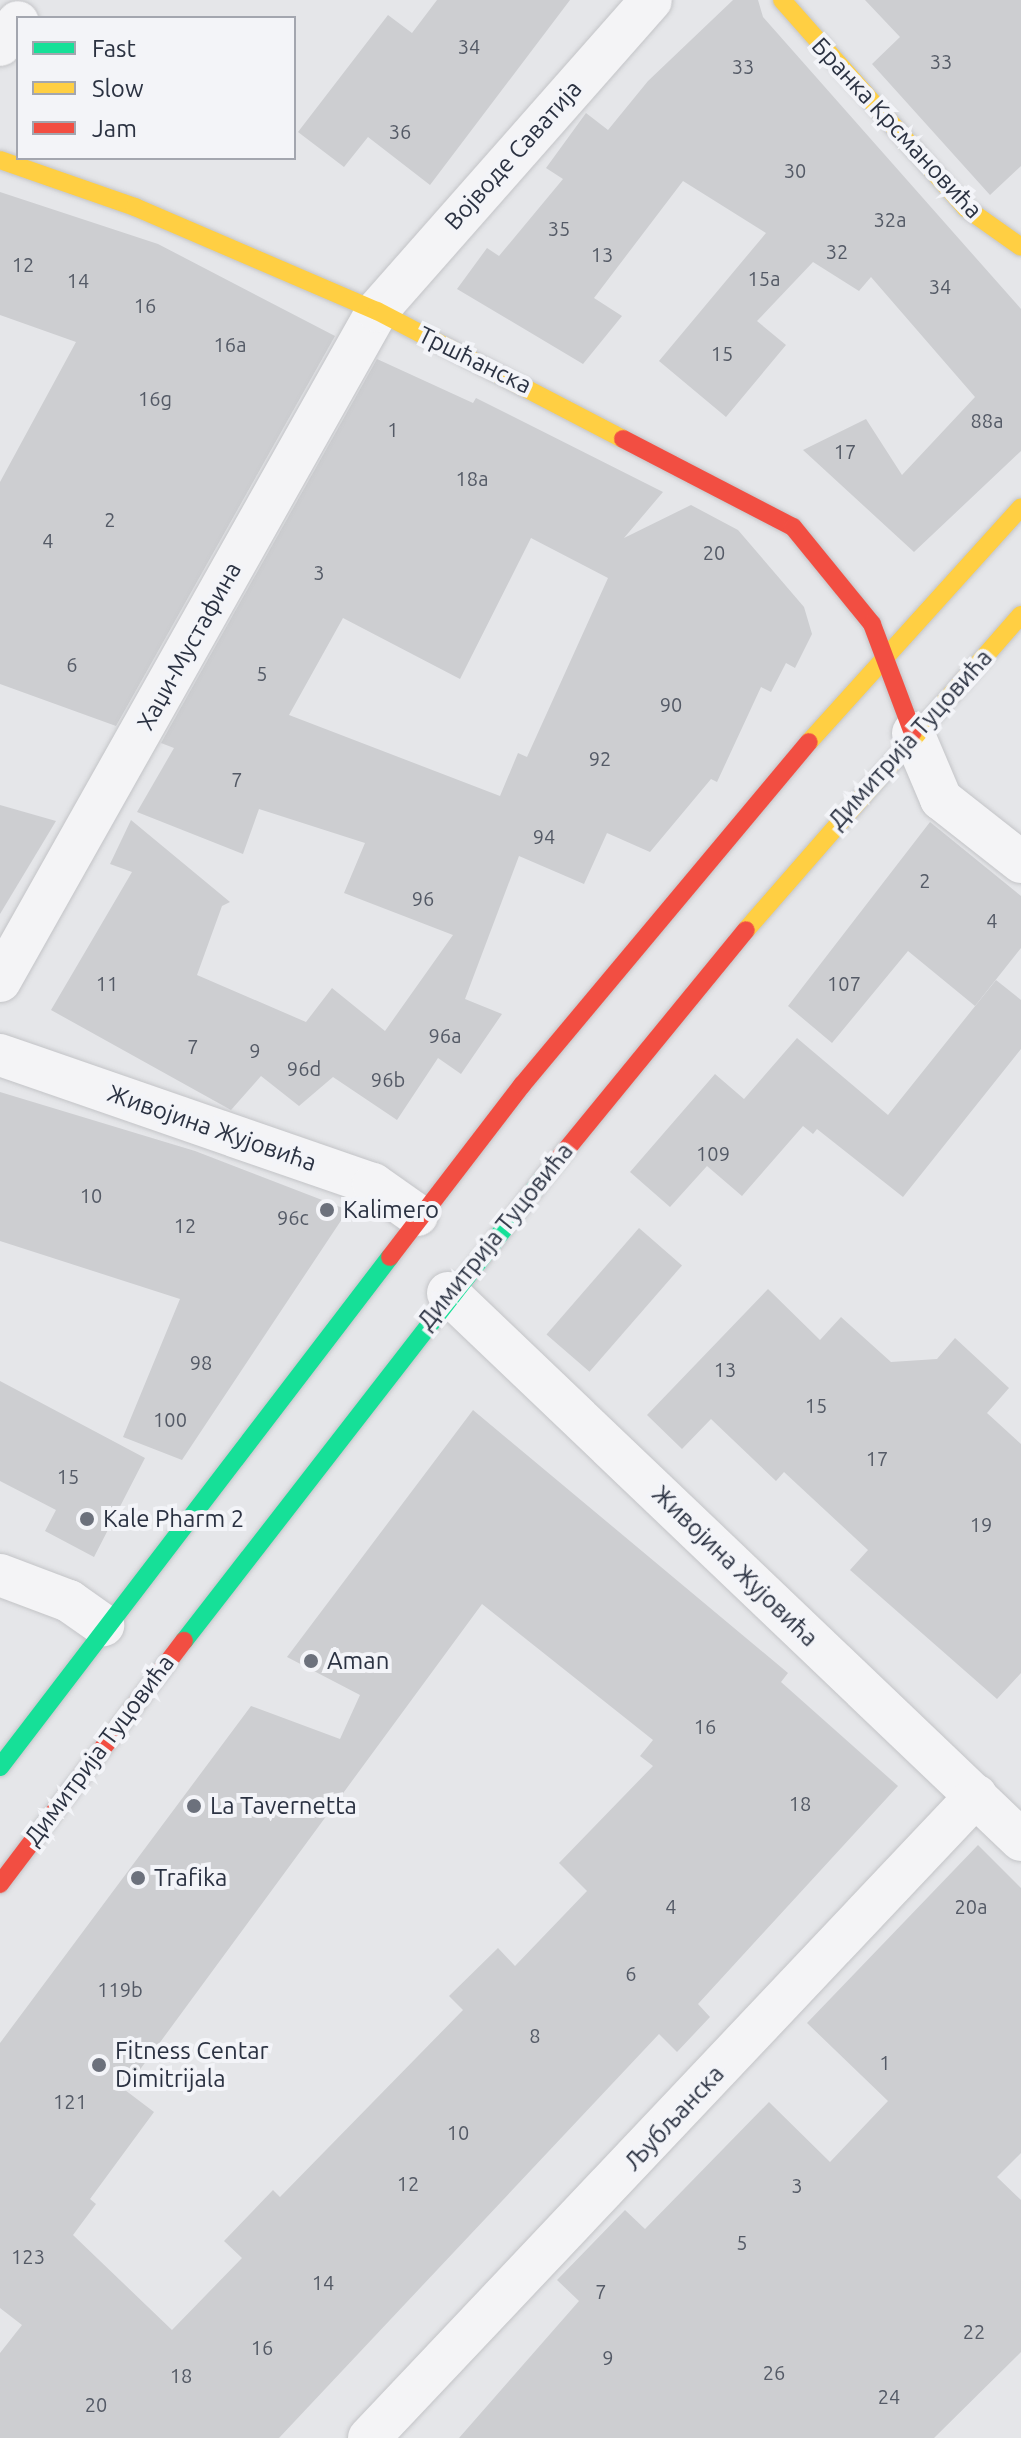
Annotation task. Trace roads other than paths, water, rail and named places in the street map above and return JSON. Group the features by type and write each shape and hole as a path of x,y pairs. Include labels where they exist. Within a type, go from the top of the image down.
{"main road":[{"name":"Бранка Крсмановића","path":"782,0 966,208 1021,247"},
{"name":"Тршћанска","path":"0,160 135,207 377,311 793,527 853,594 886,652 913,733"},
{"path":"0,1767 103,1625 417,1215 886,652 1021,507"},
{"name":"Димитрија Туцовића","path":"0,1884 448,1293 913,733 1021,615"}],"street":[{"name":"Војводе Саватија","path":"377,311 651,0"},
{"path":"0,45 16,24"},
{"name":"Хаџи-Мустафина","path":"0,981 377,311"},
{"path":"913,733 941,799 1021,862"},
{"name":"Живојина Жујовића","path":"0,1055 373,1184 417,1215"},
{"name":"Живојина Жујовића","path":"448,1293 1021,1840"},
{"path":"0,1575 69,1601 103,1625"},
{"name":"Љубљанска","path":"369,2438 976,1796"}],"place":[{"name":"Kalimero","path":"327,1210"},
{"name":"Kale Pharm 2","path":"87,1519"},
{"name":"Aman","path":"311,1661"},
{"name":"La Tavernetta","path":"194,1806"},
{"name":"Trafika","path":"138,1878"},
{"name":"Fitness Centar Dimitrijala","path":"99,2065"}]}
